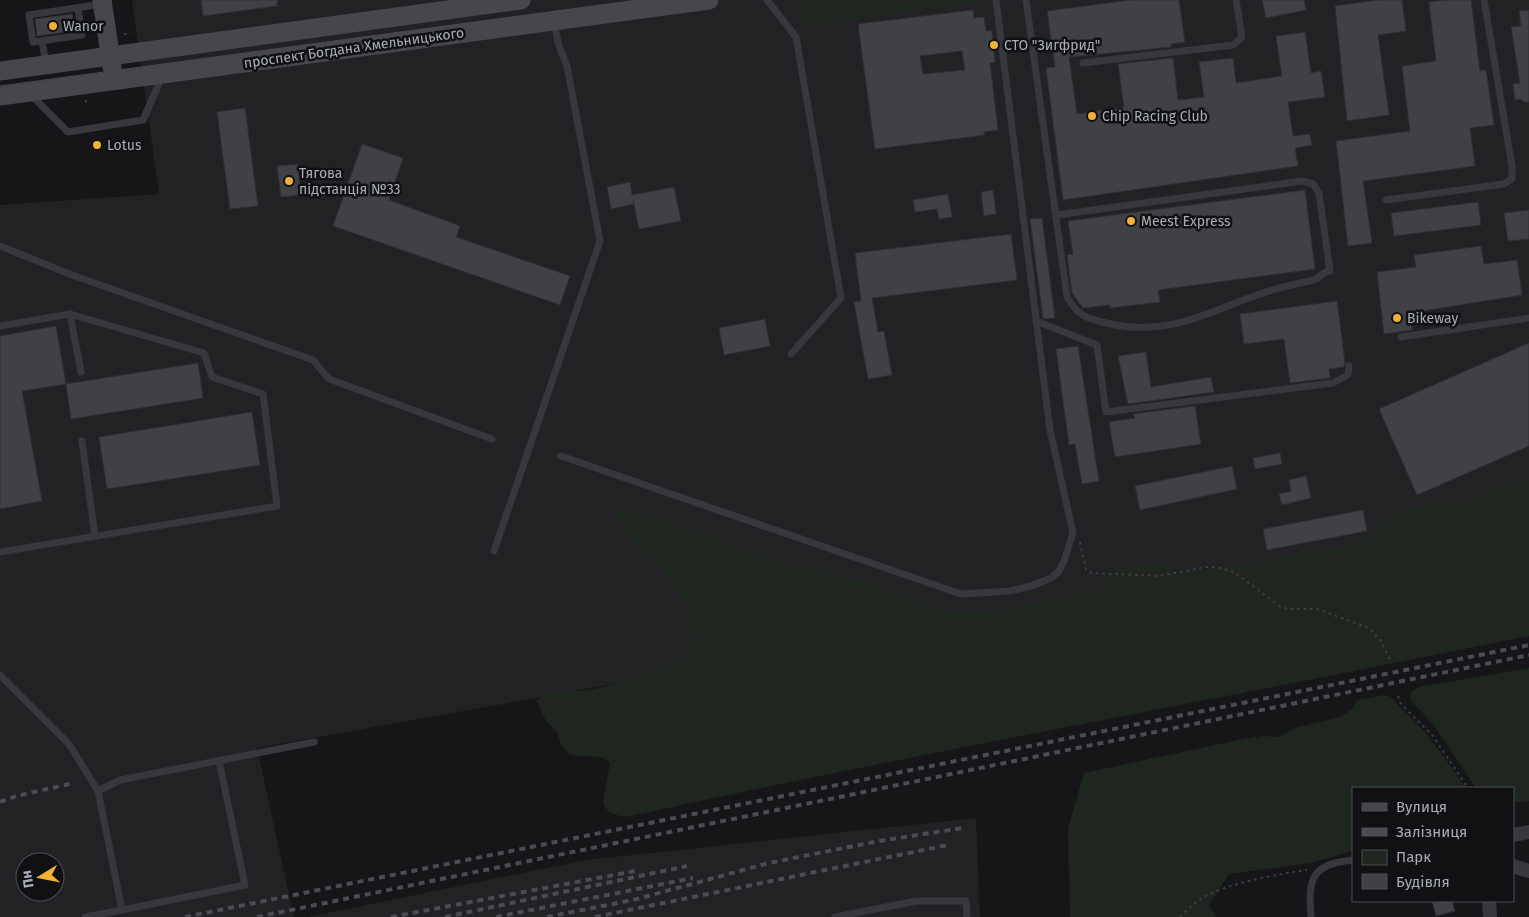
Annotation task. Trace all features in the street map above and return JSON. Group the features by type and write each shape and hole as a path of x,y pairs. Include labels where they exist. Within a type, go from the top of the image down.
{"main road":[{"name":"проспект Богдана Хмельницького","path":"0,71 521,0"},
{"name":"проспект Богдана Хмельницького","path":"0,96 709,0"},
{"path":"102,2 114,81"}],"street":[{"path":"1514,835 1529,832"},
{"path":"1514,866 1529,871"},
{"path":"1489,902 1490,917"}],"lane":[{"path":"766,0 796,37 841,298 791,354"},
{"path":"561,456 961,594 1010,591 1031,586 1051,578 1059,571 1073,533 1050,430 996,0"},
{"path":"1026,0 1067,297 1076,311 1090,319 1129,328 1153,328 1188,322 1272,290 1317,279 1326,271 1330,271 1319,193 1312,184 1302,182 1057,215"},
{"path":"1082,63 1233,45 1242,37 1236,0"},
{"path":"1386,200 1504,184 1512,179 1512,166 1484,0"},
{"path":"78,8 82,35 33,42 29,15 78,8 102,2"},
{"path":"494,551 600,242 567,66 558,43 554,21"},
{"path":"42,41 46,65"},
{"path":"28,92 68,132 142,120 163,74"},
{"path":"0,246 72,275 313,360 329,379 492,439"},
{"path":"0,326 70,314 204,353 212,377 264,394 277,506 0,552"},
{"path":"70,314 81,372"},
{"path":"1400,337 1529,318"},
{"path":"1036,321 1097,345 1106,412 1333,383 1348,375 1349,366"},
{"path":"82,441 95,536"},
{"path":"0,675 69,744 98,791 122,910"},
{"path":"98,791 120,780 314,742"},
{"path":"85,917 244,885 219,761"},
{"path":"1311,917 1309,887 1314,876 1322,868 1352,860"},
{"path":"835,917 916,901 966,901 967,917"}],"path":[{"path":"1073,533 1082,545 1088,572 1159,576 1206,567 1221,568 1234,572 1279,606 1288,609 1317,609 1369,628 1381,641 1390,660"},
{"path":"1398,696 1401,704 1433,736 1467,787"},
{"path":"1180,917 1204,897 1233,886 1286,873 1322,868"}],"shaded area":[{"path":"132,0 1529,0 1529,520 257,748 294,917 0,917 0,205 159,194"},
{"path":"976,818 980,917 308,917 586,860"}],"green space":[{"path":"801,0 986,0 986,2 804,26"},
{"path":"1529,478 1529,636 964,747 626,817 609,812 603,803 610,763 601,757 570,755 561,744 557,732 546,721 537,701 546,692 593,689 619,683 672,665 688,655 692,646 693,635 686,609 659,566 622,526 615,510 620,507 640,512 786,565 870,583 944,613 989,613 1104,589 1109,585 1106,574 1108,569 1163,563 1167,564 1171,571 1217,569 1358,545 1372,537 1389,514 1411,508 1464,502"},
{"path":"1529,668 1529,801 1514,802 1514,787 1475,787 1435,727 1410,699 1412,691 1419,687"},
{"path":"1383,695 1391,697 1436,746 1465,787 1352,787 1352,851 1311,863 1229,874 1209,905 1217,917 1070,917 1068,828 1084,773 1257,736 1257,739 1262,736 1279,737 1295,728 1340,717 1351,710 1358,700"}],"building":[{"path":"201,0 277,0 277,6 203,16"},
{"path":"1130,0 1179,0 1185,42 1171,44 1171,47 1069,57 1077,114 1124,107 1118,64 1173,58 1178,100 1204,97 1199,62 1233,58 1236,83 1282,76 1276,36 1305,32 1311,73 1321,71 1325,97 1288,102 1293,136 1310,134 1312,145 1295,148 1298,166 1063,200 1046,68 1055,67 1047,11"},
{"path":"1262,0 1304,0 1306,10 1266,18"},
{"path":"1378,0 1402,0 1406,31 1378,35 1389,115 1347,121 1335,6"},
{"path":"1471,0 1480,71 1486,70 1494,125 1470,128 1475,166 1363,181 1372,243 1348,246 1336,141 1410,131 1402,66 1436,61 1429,2"},
{"path":"973,10 974,18 984,17 986,31 992,31 995,62 990,63 998,130 984,132 985,135 875,149 858,24","holes":["962,51 965,70 923,74 920,56"]},
{"path":"1529,10 1529,102 1523,102 1522,99 1515,100 1513,84 1520,83 1511,27 1521,26 1519,11"},
{"name":"Wanor","path":"72,14 75,31 37,36 35,19"},
{"path":"245,108 258,206 230,209 217,112"},
{"path":"362,144 403,158 389,200 460,226 456,237 570,276 560,305 333,226"},
{"name":"Тягова пiдстанцiя №33","path":"298,164 301,195 281,197 277,166"},
{"path":"630,182 632,195 674,187 681,221 639,229 634,204 611,209 607,187"},
{"path":"993,190 996,214 984,216 981,192"},
{"path":"1305,190 1315,269 1158,290 1160,302 1110,308 1110,305 1083,308 1072,293 1067,255 1073,254 1068,221"},
{"path":"948,194 952,217 939,219 937,209 915,212 913,200"},
{"path":"1478,202 1481,225 1394,236 1391,213"},
{"path":"1529,210 1529,239 1508,241 1504,213"},
{"path":"1042,218 1055,318 1046,319 1043,318 1030,219"},
{"path":"1011,234 1017,280 872,298 878,332 884,331 892,375 868,379 854,302 861,301 855,253"},
{"path":"1481,246 1484,264 1517,260 1522,295 1410,313 1412,330 1384,334 1377,272 1416,267 1414,255"},
{"path":"1337,301 1345,363 1344,367 1329,369 1330,378 1290,383 1284,339 1244,344 1240,314"},
{"path":"765,319 770,346 724,355 719,328"},
{"path":"56,326 66,384 22,391 42,501 0,509 0,336"},
{"path":"1529,343 1529,446 1417,495 1379,409"},
{"path":"1078,346 1099,481 1082,484 1075,444 1069,445 1056,349"},
{"path":"1146,352 1151,387 1211,377 1214,392 1128,404 1118,356"},
{"path":"198,363 203,398 71,419 66,384"},
{"path":"1195,406 1201,444 1115,457 1109,422 1135,418 1133,414"},
{"path":"252,412 260,465 107,489 99,437"},
{"path":"1280,453 1282,464 1255,469 1253,458"},
{"path":"1232,466 1237,489 1140,510 1135,486"},
{"path":"1306,476 1311,498 1282,505 1279,494 1291,491 1289,480"},
{"path":"1363,510 1367,531 1267,550 1263,529"},
{"path":"1432,902 1452,902 1455,911 1436,916"}],"tram line":[{"path":"0,86 638,0"}],"railway":[{"path":"185,917 1529,645"},
{"path":"257,917 1529,655"},
{"path":"0,802 16,796 74,783"},
{"path":"547,917 633,900 769,863 879,841 963,828"},
{"path":"595,917 948,845"},
{"path":"445,917 687,866"},
{"path":"391,917 635,871"},
{"path":"496,917 693,878"}],"place":[{"name":"Wanor","path":"53,26"},
{"name":"СТО \"Зигфрид\"","path":"994,45"},
{"name":"Chip Racing Club","path":"1092,116"},
{"name":"Lotus","path":"97,145"},
{"name":"Тягова пiдстанцiя №33","path":"289,181"},
{"name":"Meest Express","path":"1131,221"},
{"name":"Bikeway","path":"1397,318"}]}
